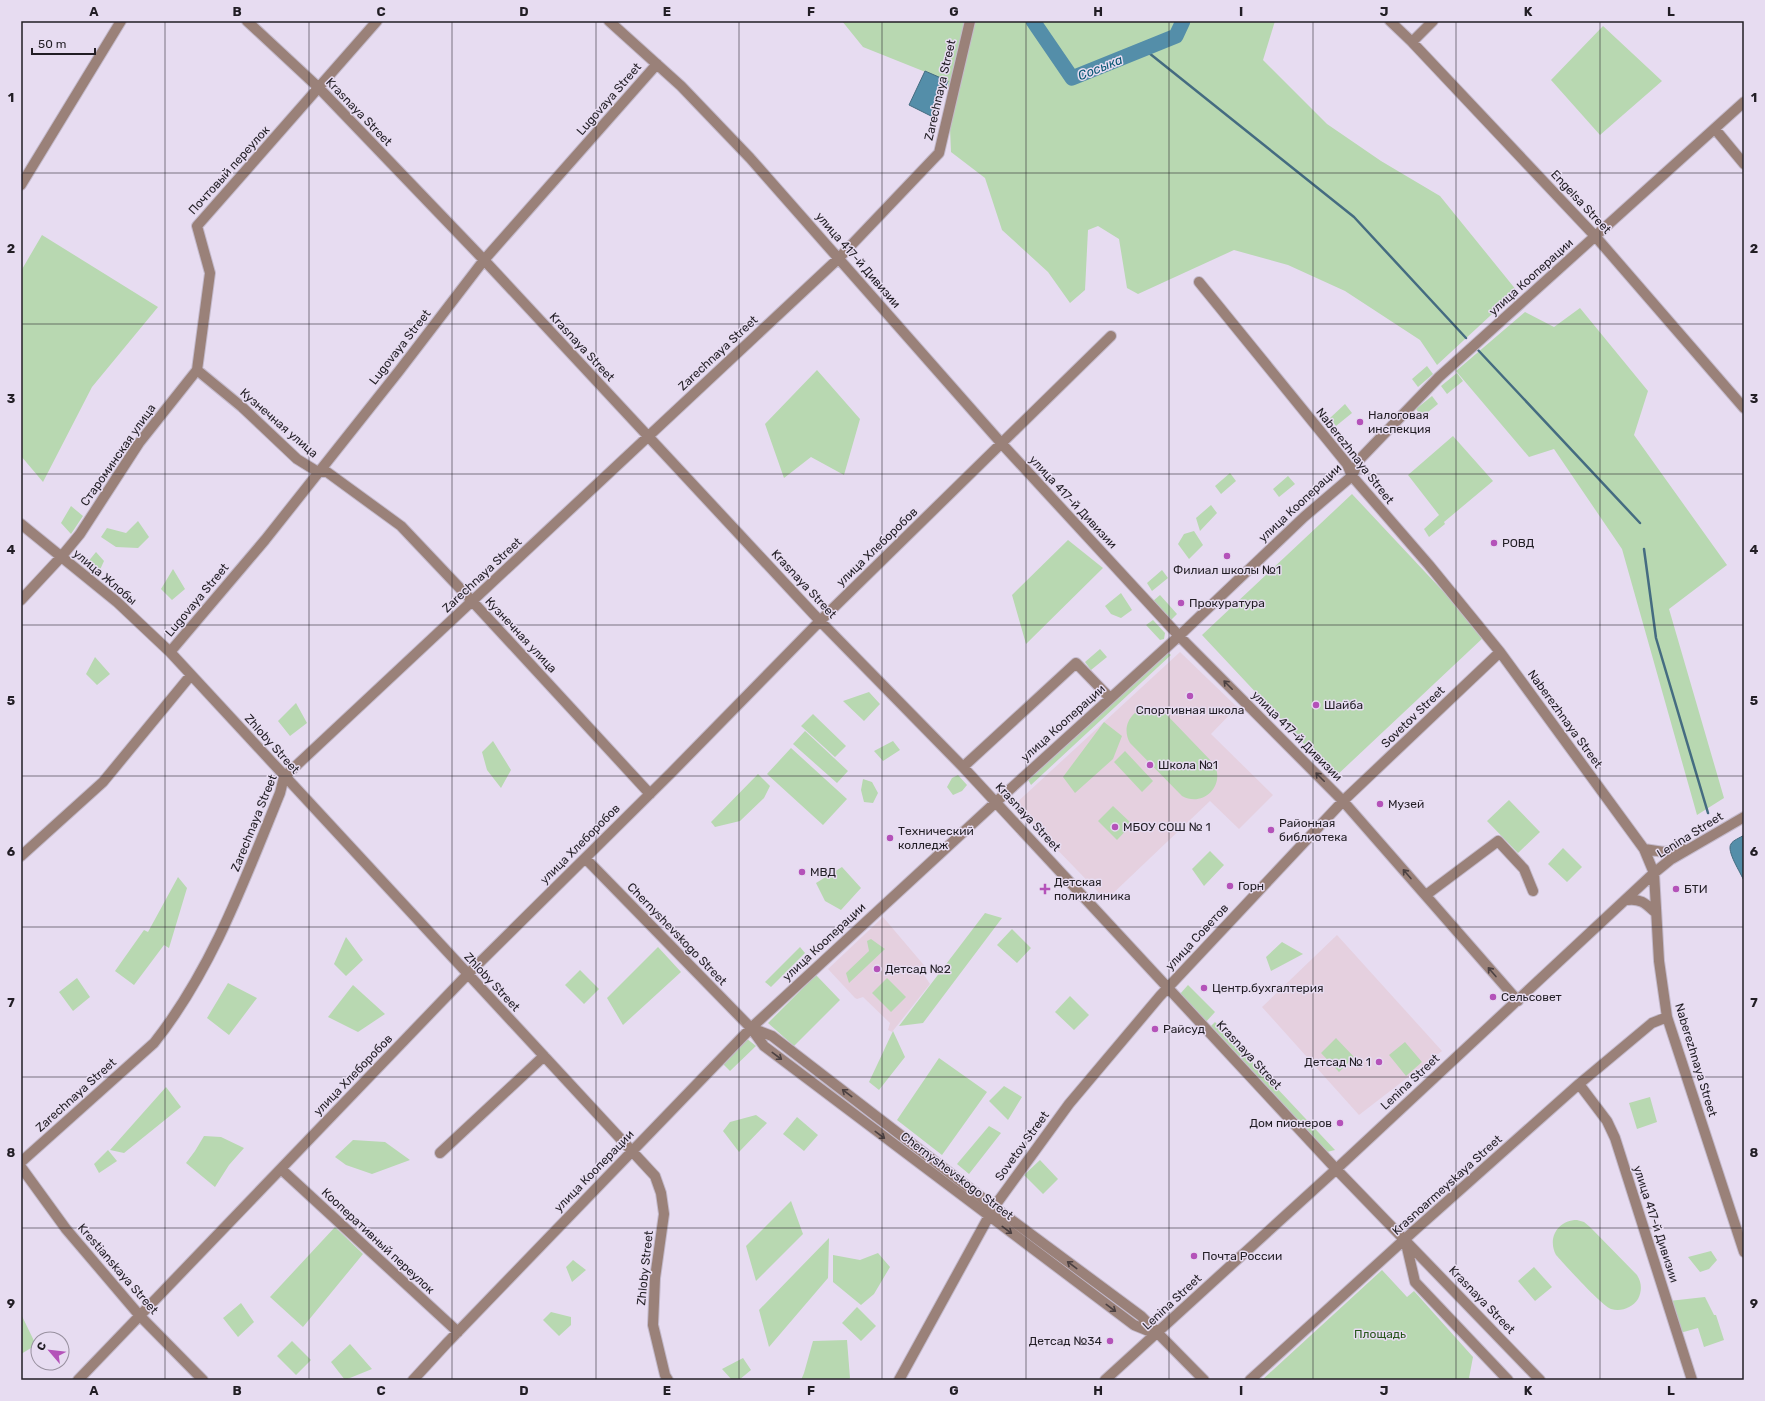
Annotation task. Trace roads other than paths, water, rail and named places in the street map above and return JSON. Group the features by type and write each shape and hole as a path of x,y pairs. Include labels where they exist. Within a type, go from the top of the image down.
{"street":[{"path":"21,185 122,21"},
{"name":"Krasnaya Street","path":"247,21 319,88 484,260 820,621 996,802 1336,1169 1540,1380"},
{"name":"Почтовый переулок","path":"197,370 210,273 197,226 377,21"},
{"name":"улица 417-й Дивизии","path":"609,21 681,86 750,158 1002,444 1179,636 1343,800 1518,1001"},
{"name":"Zarechnaya Street","path":"21,1162 154,1043 171,1021 213,948 239,891 280,793 284,777 473,602 839,258 939,153 970,21"},
{"name":"Engelsa Street","path":"1390,21 1412,42 1595,236 1744,408"},
{"path":"1412,42 1433,21"},
{"name":"Lugovaya Street","path":"170,652 264,540 399,371 484,260 657,64"},
{"name":"улица Кооперации","path":"413,1380 632,1150 751,1028 1179,636 1271,547 1352,476 1359,460 1439,377 1744,102"},
{"path":"1715,129 1744,164"},
{"name":"Naberezhnaya Street","path":"1199,282 1346,464 1352,476 1500,652 1644,849 1654,874 1661,979 1667,1017 1744,1252"},
{"name":"улица Хлеборобов","path":"78,1380 467,975 650,794 820,621 1111,336"},
{"name":"Кузнечная улица","path":"197,370 242,408 297,459 318,472 327,472 401,526 650,794"},
{"name":"Староминская улица","path":"21,600 80,534 139,443 197,370"},
{"name":"улица Жлобы","path":"21,524 117,602 170,652"},
{"name":"Zhloby Street","path":"170,652 467,975 655,1176 661,1193 664,1214 655,1278 653,1325 665,1375 668,1380"},
{"name":"Sovetov Street","path":"1343,800 1500,652"},
{"path":"963,767 1076,663 1110,698"},
{"path":"21,856 103,782 191,675"},
{"name":"улица Советов","path":"1168,987 1343,800"},
{"name":"Lenina Street","path":"1105,1380 1336,1169 1654,874 1670,860 1744,817"},
{"path":"1426,895 1498,840 1524,869 1533,891"},
{"path":"1644,849 1664,852 1693,847"},
{"name":"Chernyshevskogo Street","path":"585,858 751,1028 764,1046 1134,1325 1156,1334"},
{"path":"1627,900 1635,898 1643,901 1656,913"},
{"name":"Sovetov Street","path":"899,1380 994,1207 1069,1104 1168,987"},
{"name":"Krasnoarmeyskaya Street","path":"1250,1380 1579,1084 1652,1023 1667,1017"},
{"name":"Chernyshevskogo Street","path":"751,1028 772,1036 994,1207 1141,1316 1156,1334 1204,1380"},
{"path":"440,1152 544,1056"},
{"name":"улица 417-й Дивизии","path":"1579,1084 1607,1121 1615,1138 1692,1380"},
{"name":"Krestianskaya Street","path":"21,1167 66,1229 140,1316 203,1380"},
{"name":"Кооперативный переулок","path":"281,1169 458,1332"},
{"path":"1405,1239 1415,1282 1508,1380"}],"water":[{"path":"925,71 948,81 933,117 909,105"},
{"path":"1744,835 1744,881 1732,857 1730,847 1733,841"}],"waterway":[{"name":"Сосыка","path":"1033,21 1072,78 1176,36 1183,21"},
{"path":"1144,49 1354,217 1466,338"},
{"path":"1478,350 1640,523"},
{"path":"1644,549 1656,638 1708,813"}],"place":[{"name":"Налоговая инспекция","path":"1360,422"},
{"name":"РОВД","path":"1494,543"},
{"name":"Филиал школы №1","path":"1227,556"},
{"name":"Прокуратура","path":"1181,603"},
{"name":"Спортивная школа","path":"1190,696"},
{"name":"Шайба","path":"1316,705"},
{"name":"Школа №1","path":"1150,765"},
{"name":"Музей","path":"1380,804"},
{"name":"МБОУ СОШ № 1","path":"1115,827"},
{"name":"Районная библиотека","path":"1271,830"},
{"name":"Технический колледж","path":"890,838"},
{"name":"МВД","path":"802,872"},
{"name":"Горн","path":"1230,886"},
{"name":"Детская поликлиника","path":"1045,889"},
{"name":"БТИ","path":"1676,889"},
{"name":"Детсад №2","path":"877,969"},
{"name":"Центр.бухгалтерия","path":"1204,988"},
{"name":"Сельсовет","path":"1493,997"},
{"name":"Райсуд","path":"1155,1029"},
{"name":"Детсад № 1","path":"1379,1062"},
{"name":"Дом пионеров","path":"1340,1123"},
{"name":"Почта России","path":"1194,1256"},
{"name":"Детсад №34","path":"1110,1341"}],"park label":[{"name":"Площадь","path":"1380,1334"}]}
